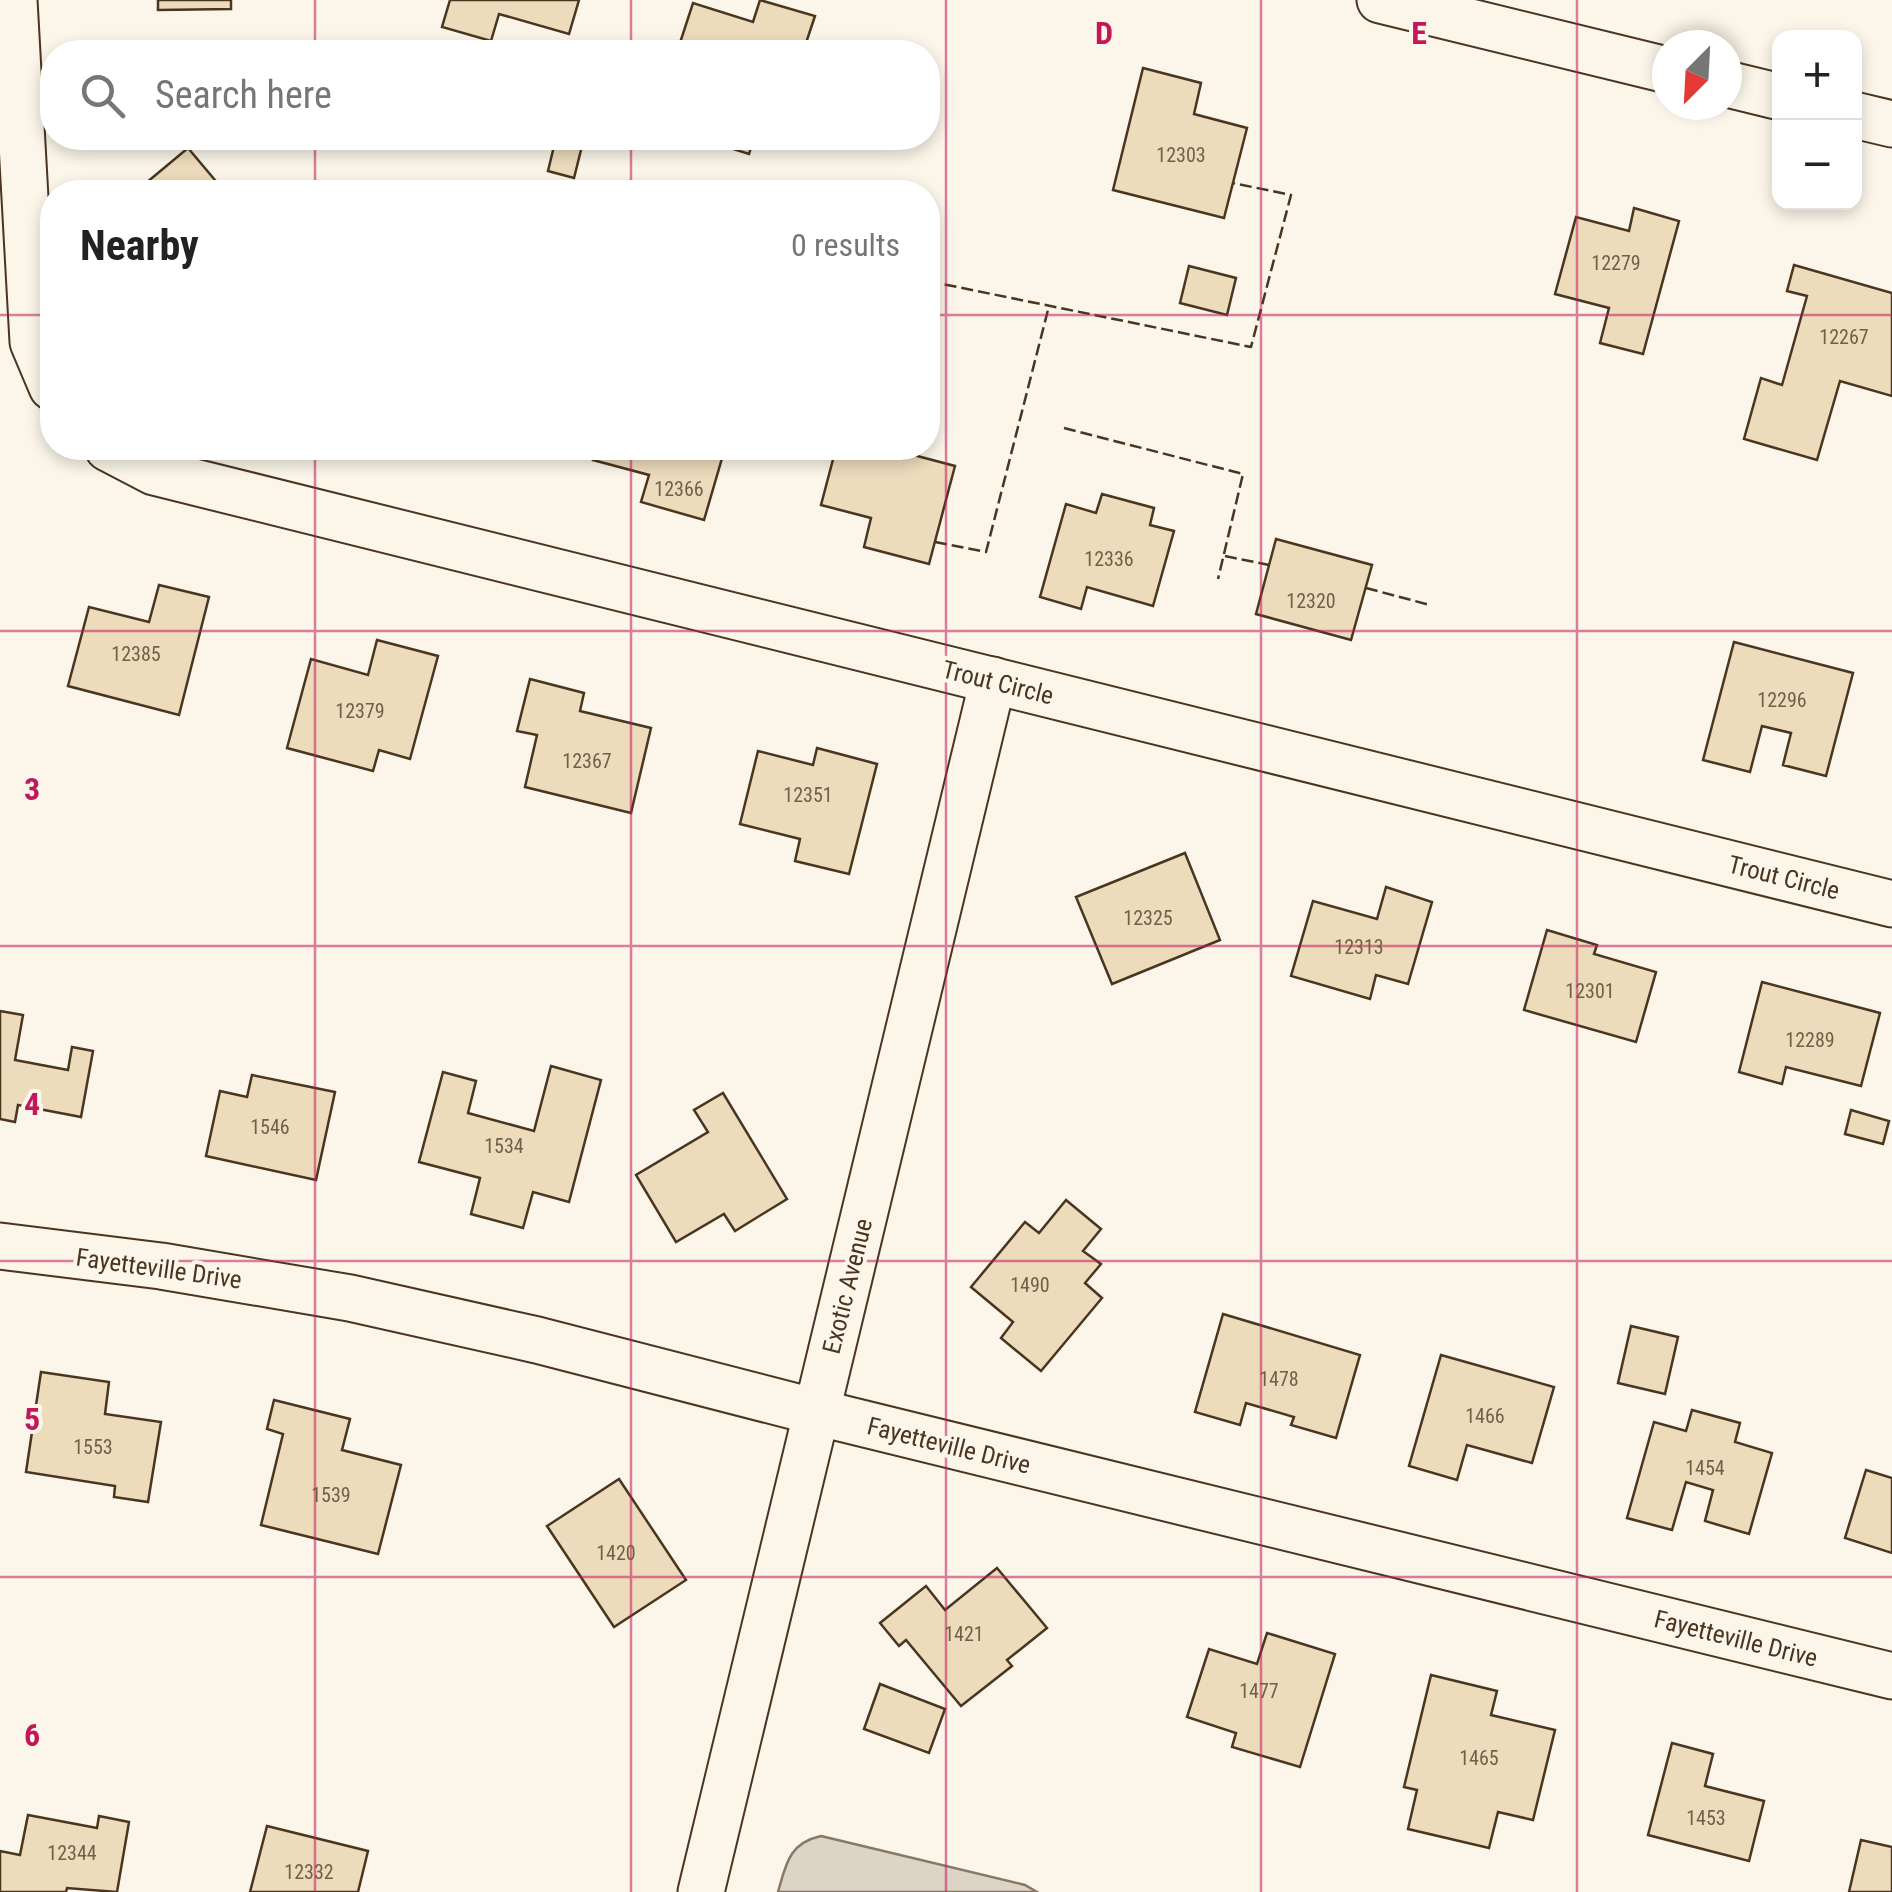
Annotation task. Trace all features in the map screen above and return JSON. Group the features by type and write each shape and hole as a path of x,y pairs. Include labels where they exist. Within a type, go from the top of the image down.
{"street":[{"path":"14,0 33,342 40,359"},
{"path":"1380,0 1522,16 1652,64"},
{"path":"1742,88 1772,95"},
{"path":"1862,117 1892,124"},
{"name":"Trout Circle","path":"131,460 154,472 1892,904"},
{"name":"Exotic Avenue","path":"702,1892 993,680"},
{"name":"Fayetteville Drive","path":"0,1246 161,1266 350,1298 536,1340 1892,1676"}],"shaded area":[{"path":"821,1836 1025,1885 1037,1892 778,1892 795,1849"}],"building":[{"path":"158,0 231,0 231,9 158,10"},
{"path":"450,0 579,0 569,34 499,14 491,40 442,27"},
{"path":"760,0 815,16 807,40 681,40 693,3 753,22"},
{"path":"1143,68 1201,83 1194,114 1247,128 1224,218 1113,190"},
{"path":"190,150 215,180 150,180"},
{"path":"553,150 581,150 574,178 548,171"},
{"path":"1634,208 1679,221 1643,354 1600,343 1609,308 1555,294 1576,217 1629,231"},
{"path":"1794,265 1892,293 1892,396 1840,381 1817,460 1744,439 1761,378 1782,385 1807,296 1787,291"},
{"path":"1189,266 1236,278 1227,315 1180,303"},
{"path":"593,460 722,460 704,520 641,502 649,475"},
{"path":"833,460 932,460 955,466 929,564 864,547 871,518 821,505"},
{"path":"1102,494 1154,508 1150,525 1174,531 1153,606 1087,587 1081,609 1040,597 1066,504 1096,513"},
{"path":"1276,539 1372,565 1351,640 1256,614"},
{"path":"159,585 209,597 179,715 68,686 89,607 149,622"},
{"path":"377,640 438,656 410,759 379,750 373,771 287,748 311,659 368,675"},
{"path":"1734,642 1853,673 1826,776 1783,765 1791,733 1762,726 1750,772 1703,760"},
{"path":"530,679 584,693 580,711 651,728 631,813 525,787 537,735 517,731"},
{"path":"817,748 877,764 849,874 795,861 800,839 740,824 758,751 813,765"},
{"path":"1185,853 1220,940 1112,984 1076,897"},
{"path":"1386,887 1432,902 1408,984 1376,975 1370,999 1291,976 1313,901 1377,919"},
{"path":"1547,930 1597,945 1594,954 1656,972 1636,1042 1524,1010"},
{"path":"1762,982 1880,1013 1861,1086 1786,1067 1782,1084 1739,1072"},
{"path":"0,1011 23,1015 15,1060 68,1070 72,1047 93,1051 81,1117 18,1105 15,1122 0,1119"},
{"path":"551,1066 601,1080 569,1202 533,1192 523,1228 471,1214 480,1178 419,1162 443,1072 476,1081 468,1113 534,1131"},
{"path":"252,1075 335,1092 316,1180 206,1156 220,1091 247,1097"},
{"path":"723,1093 787,1199 735,1231 724,1214 676,1242 636,1175 708,1132 694,1110"},
{"path":"1851,1110 1889,1121 1883,1144 1845,1134"},
{"path":"1066,1200 1101,1229 1083,1251 1101,1264 1085,1283 1102,1298 1041,1371 1001,1338 1013,1322 971,1287 1025,1222 1039,1233"},
{"path":"1223,1314 1360,1355 1336,1438 1291,1425 1294,1417 1246,1403 1240,1425 1195,1412"},
{"path":"1631,1326 1678,1337 1665,1394 1618,1383"},
{"path":"1441,1355 1554,1387 1532,1463 1467,1445 1457,1480 1409,1466"},
{"path":"41,1372 109,1382 105,1414 161,1422 148,1502 114,1497 115,1486 26,1472"},
{"path":"274,1400 350,1419 342,1450 401,1465 378,1554 261,1525 283,1434 267,1429"},
{"path":"1692,1410 1740,1423 1735,1442 1772,1453 1749,1534 1705,1521 1713,1490 1686,1482 1672,1530 1627,1518 1654,1422 1686,1431"},
{"path":"1866,1470 1892,1478 1892,1553 1845,1538"},
{"path":"619,1479 686,1580 614,1627 547,1526"},
{"path":"997,1568 1047,1628 1007,1660 1012,1666 961,1706 906,1640 899,1646 880,1623 926,1586 945,1610"},
{"path":"1267,1633 1335,1654 1300,1767 1232,1747 1236,1733 1187,1717 1209,1649 1257,1664"},
{"path":"1431,1675 1497,1691 1491,1715 1555,1730 1533,1820 1498,1812 1489,1848 1408,1829 1417,1790 1404,1787"},
{"path":"880,1684 945,1709 929,1753 864,1729"},
{"path":"1672,1743 1713,1754 1705,1786 1764,1801 1749,1861 1648,1835"},
{"path":"28,1815 97,1828 99,1816 129,1822 117,1892 67,1888 66,1892 0,1892 0,1851 20,1855"},
{"path":"267,1826 368,1851 358,1892 250,1892"},
{"path":"1861,1840 1892,1847 1892,1892 1849,1892"}],"fence":[{"path":"940,283 1251,347 1291,195 1233,183"},
{"path":"935,542 986,552 1049,306"},
{"path":"1064,428 1243,474 1218,579"},
{"path":"1225,556 1269,565"},
{"path":"1366,588 1430,605"}]}
